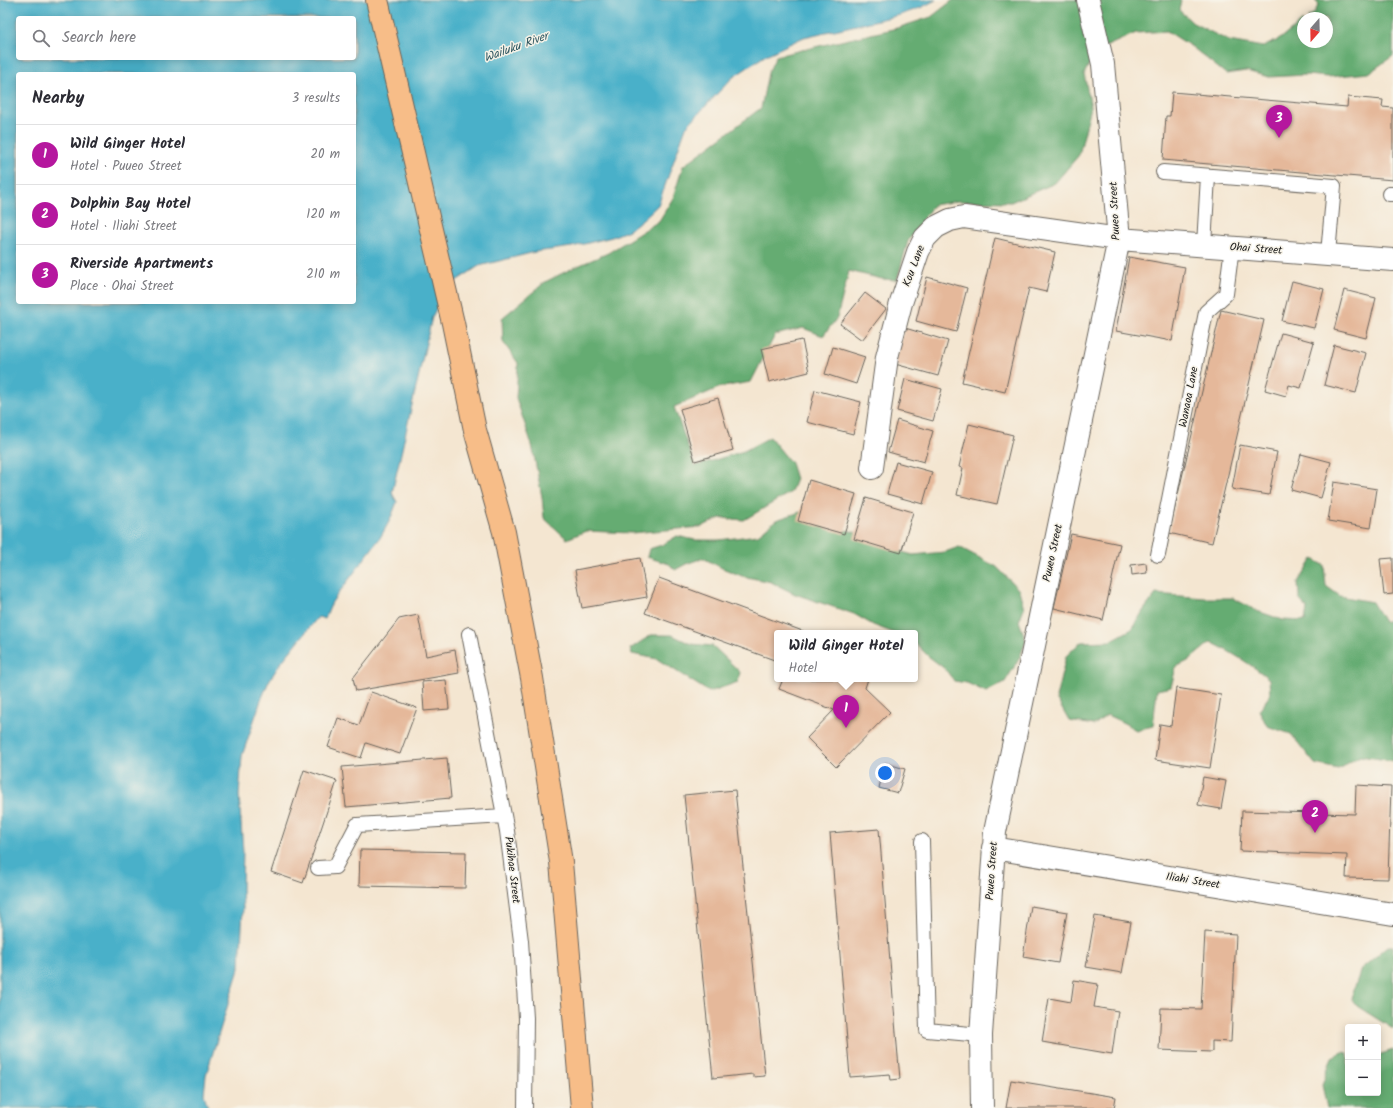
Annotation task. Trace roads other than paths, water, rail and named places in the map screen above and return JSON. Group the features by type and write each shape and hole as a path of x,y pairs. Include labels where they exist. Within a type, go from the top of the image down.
{"main road":[{"path":"377,0 453,323 475,430 504,532 532,678 561,862 582,1108"}],"street":[{"name":"Puueo Street","path":"982,1108 981,1035 993,848 1119,239 1103,64 1088,0"},
{"name":"Kou Lane","path":"872,468 887,357 901,303 918,252 925,238 936,227 950,220 964,217 1119,239"},
{"name":"Ohai Street","path":"1119,239 1393,260"},
{"name":"Iliahi Street","path":"993,848 1393,914"}],"lane":[{"path":"1163,172 1334,186 1328,254"},
{"path":"1204,245 1208,176"},
{"name":"Wanaoa Lane","path":"1158,555 1206,312 1226,294 1232,247"},
{"name":"Pukihae Street","path":"469,634 507,831 521,941 526,1018 525,1108"},
{"path":"318,868 335,867 357,824 504,816"},
{"path":"922,841 927,1030 981,1035"}],"water":[{"name":"Wailuku River","path":"0,0 936,0 920,8 900,15 804,37 766,55 732,78 686,127 658,205 629,230 612,237 572,247 535,252 479,266 447,287 432,317 392,493 397,502 390,520 380,538 332,602 325,619 318,617 280,664 269,681 242,756 239,795 243,851 243,907 240,966 206,1075 204,1094 208,1108 0,1108"}],"place":[{"name":"Riverside Apartments","path":"1279,138"},
{"name":"Wild Ginger Hotel","path":"846,728"},
{"name":"Dolphin Bay Hotel","path":"1315,833"}]}
